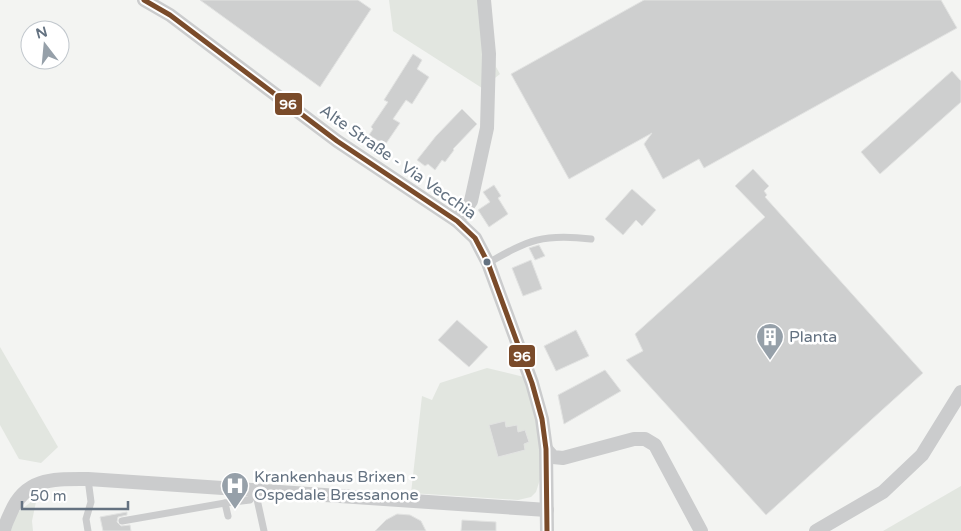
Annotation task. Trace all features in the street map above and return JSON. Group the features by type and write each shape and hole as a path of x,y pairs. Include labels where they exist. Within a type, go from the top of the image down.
{"street":[{"name":"Alte Straße - Via Vecchia","path":"144,0 170,16 337,141 457,221 475,238 488,262 532,383 542,419 546,449 547,531"},
{"path":"457,221 472,201 487,128 489,54 484,0"},
{"path":"816,531 833,527 883,492 922,454 961,392"},
{"path":"546,449 553,457 564,458 634,439 645,439 655,445 701,531"},
{"path":"4,531 14,505 27,490 38,482 55,479 88,479 547,510"}],"lane":[{"path":"488,262 515,247 544,237 568,236 591,239"},
{"path":"88,479 91,502 86,519 88,531"},
{"path":"122,521 250,500 255,490"},
{"path":"255,490 264,531"},
{"path":"225,503 228,516"}],"shaded area":[{"path":"389,0 489,0 496,67 500,74 482,88 393,31"},
{"path":"0,347 58,447 41,463 19,459 0,425"},
{"path":"487,368 524,377 538,426 541,476 536,492 531,497 518,500 411,493 422,396 432,400 440,383"},
{"path":"961,486 961,531 883,531"},
{"path":"37,497 32,521 33,531 11,531 16,514"}],"building":[{"path":"200,0 358,0 371,9 320,87"},
{"path":"644,0 941,0 957,28 704,168 699,159 663,179 644,144 652,133 569,179 511,74"},
{"path":"413,54 422,60 417,69 429,77 412,104 406,100 393,119 400,123 385,145 369,135 373,129 371,127 388,102 384,100"},
{"path":"952,71 961,81 961,102 880,174 861,152"},
{"path":"462,109 477,124 453,149 445,162 442,160 435,170 428,164 425,166 417,160 436,136"},
{"name":"Planta","path":"753,169 769,186 764,191 767,195 765,197 923,373 766,515 626,360 643,351 635,334 765,217 735,186"},
{"path":"494,185 501,196 498,198 508,214 489,227 478,210 490,202 483,192"},
{"path":"632,189 656,210 642,226 636,220 623,235 605,219"},
{"path":"539,245 545,256 535,260 529,248"},
{"path":"531,260 542,289 523,296 512,268"},
{"path":"457,320 488,347 469,367 438,340"},
{"path":"576,330 589,356 556,371 544,346"},
{"path":"605,370 621,391 564,424 558,395"},
{"path":"505,421 506,427 517,425 518,432 525,430 529,442 524,444 525,450 498,457 489,425"},
{"path":"127,512 127,515 118,517 117,522 121,526 130,525 131,531 103,531 100,517"},
{"path":"397,514 410,515 421,521 426,531 375,531 386,520"},
{"path":"462,520 496,522 496,531 461,531"}],"transit line":[{"name":"96","path":"144,0 170,15 337,141 457,221 475,238 488,263 532,383 542,419 546,449 547,531"}],"place":[{"name":"Planta","path":"770,361"},
{"name":"Krankenhaus Brixen - Ospedale Bressanone","path":"235,510"}]}
